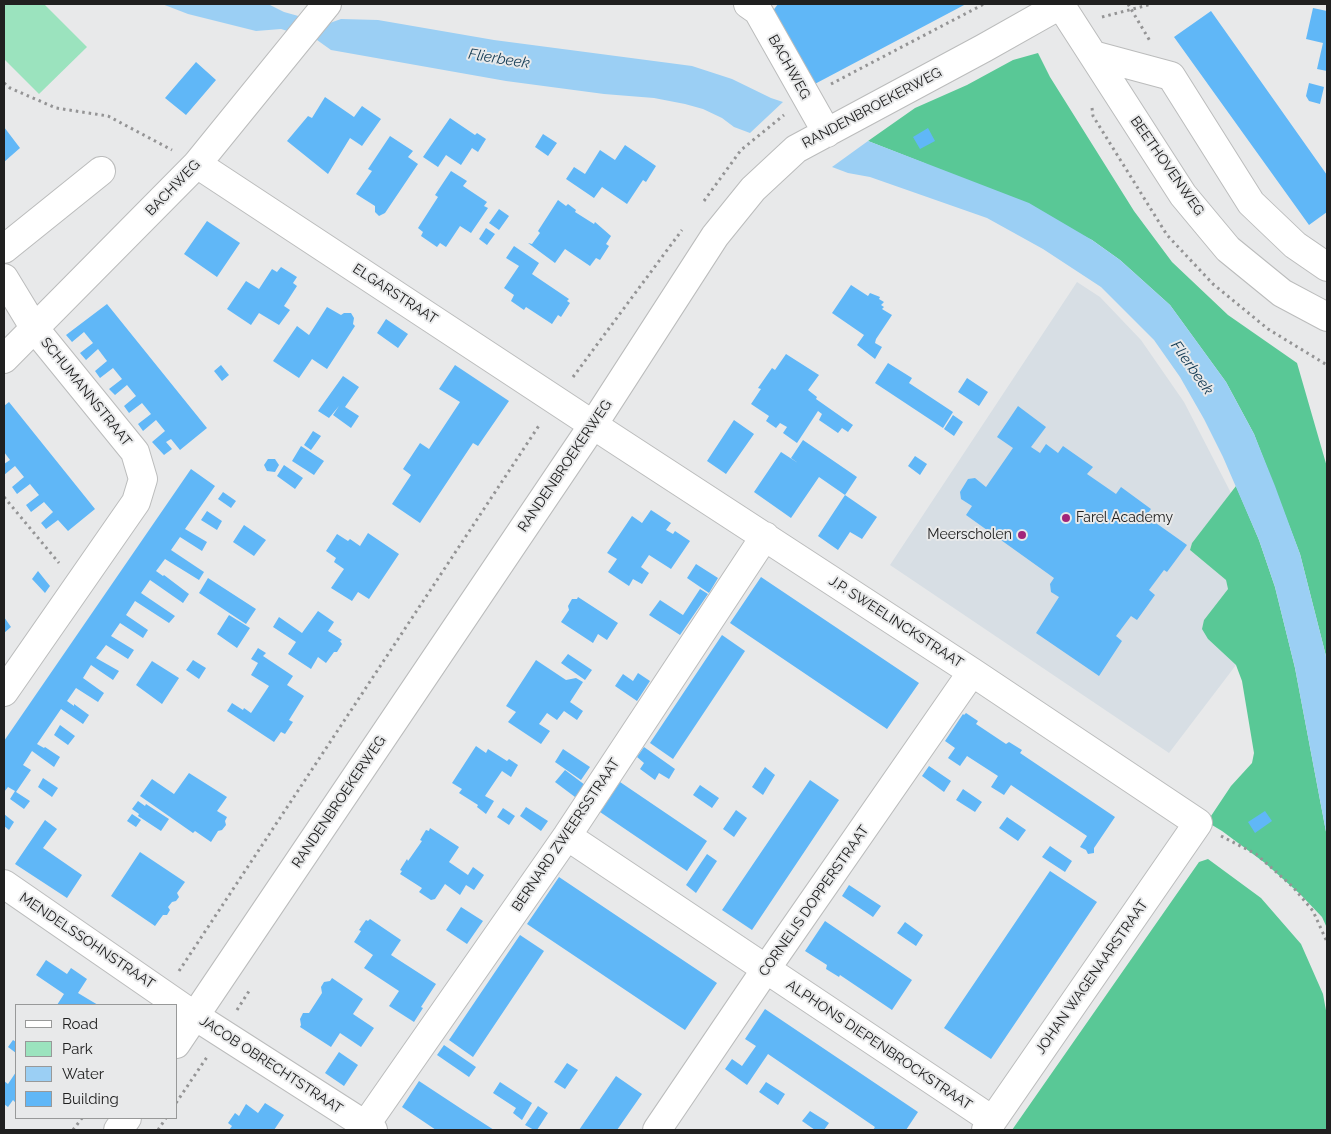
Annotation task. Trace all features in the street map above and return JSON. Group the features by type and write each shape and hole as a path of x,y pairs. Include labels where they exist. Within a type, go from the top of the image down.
{"street":[{"name":"BACHWEG","path":"4,359 197,164 327,4"},
{"name":"BACHWEG","path":"748,4 758,11 827,133"},
{"name":"RANDENBROEKERWEG","path":"178,1041 593,425 721,229 753,189 796,149 984,48 1064,9"},
{"name":"BEETHOVENWEG","path":"1064,9 1183,195 1228,248 1282,293 1327,317"},
{"path":"1093,56 1172,76 1251,203 1296,245 1327,267"},
{"name":"ELGARSTRAAT","path":"197,164 593,425"},
{"path":"4,250 102,171"},
{"name":"SCHUMANNSTRAAT","path":"4,278 35,329 135,452 143,480 136,502 4,692"},
{"name":"J.P. SWEELINCKSTRAAT","path":"593,425 972,672 1198,823"},
{"name":"BERNARD ZWEERSSTRAAT","path":"367,1129 567,836 765,536"},
{"name":"CORNELIS DOPPERSTRAAT","path":"657,1130 972,672"},
{"name":"JOHAN WAGENAARSTRAAT","path":"989,1125 1198,823"},
{"name":"ALPHONS DIEPENBROCKSTRAAT","path":"567,836 766,969 989,1125"},
{"name":"MENDELSSOHNSTRAAT","path":"5,887 195,1016"},
{"name":"JACOB OBRECHTSTRAAT","path":"195,1016 367,1129"},
{"path":"118,1130 125,1119"}],"path":[{"path":"1064,9 1152,4"},
{"path":"4,83 10,88 56,108 108,116 197,164"},
{"path":"164,994 556,400"},
{"path":"4,497 78,585"},
{"path":"1198,823 1256,854 1293,887 1313,912 1327,942"},
{"path":"178,1100 253,985"},
{"path":"73,1130 81,1119"},
{"path":"158,1130 165,1119"}],"shaded area":[{"name":"Farel Academy","path":"1077,282 1100,297 1141,340 1184,402 1231,493 1192,543 1190,550 1226,580 1228,589 1204,620 1208,639 1236,665 1169,753 890,565"}],"green space":[{"path":"4,4 44,4 87,47 39,94 4,59"},
{"path":"1038,53 1050,77 1134,211 1172,262 1228,315 1297,363 1327,467 1327,660 1300,554 1254,434 1226,382 1170,305 1120,260 1092,240 924,163 868,141 915,108 967,85 1013,60"},
{"path":"1236,486 1259,540 1275,587 1295,668 1327,837 1327,928 1322,917 1300,894 1265,863 1207,822 1231,786 1252,763 1254,753 1242,681 1236,665 1208,639 1202,629 1204,620 1228,589 1226,580 1190,550 1192,543"},
{"path":"1208,859 1261,898 1301,944 1323,994 1327,1016 1327,1130 1012,1130 1199,862"}],"water":[{"name":"Flierbeek","path":"162,4 268,4 284,12 327,24 341,19 378,20 494,40 692,66 732,79 783,102 750,133 734,127 722,118 703,109 685,104 654,98 604,94 506,81 331,50 317,40 281,29 256,31 188,14"},
{"name":"Flierbeek","path":"868,141 1029,203 1092,240 1120,260 1170,305 1226,382 1254,434 1300,554 1327,660 1327,837 1295,668 1275,587 1259,540 1223,457 1180,377 1154,340 1101,287 1043,249 987,218 870,177 848,173 832,167"}],"building":[{"path":"778,4 966,4 811,86 772,12"},
{"path":"1313,8 1327,11 1327,71 1317,69 1323,43 1306,39"},
{"path":"1211,11 1327,175 1327,212 1309,225 1174,37"},
{"path":"196,62 216,80 186,115 165,98"},
{"path":"1309,83 1324,87 1320,104 1309,101 1306,96"},
{"path":"325,97 354,117 362,106 381,119 362,146 350,138 328,174 287,141 308,116 312,118"},
{"path":"450,118 475,135 477,133 486,139 478,152 472,148 461,165 446,155 438,167 423,157"},
{"path":"4,127 20,148 4,162"},
{"path":"928,128 935,141 920,149 913,137"},
{"path":"543,134 557,143 548,156 535,147"},
{"path":"390,136 413,151 408,157 418,164 385,213 379,216 375,212 375,206 356,194 372,171 368,169"},
{"path":"625,145 656,166 646,182 643,180 627,204 602,187 594,198 566,179 574,167 585,174 600,150 615,160"},
{"path":"451,171 467,181 463,186 487,202 484,206 488,208 471,233 460,226 446,247 440,243 437,247 421,236 423,232 418,228 438,197 435,195"},
{"path":"558,200 566,206 568,204 576,210 575,212 594,224 595,222 611,236 606,244 609,246 600,260 596,258 590,266 565,249 555,263 528,243 532,244 540,233 538,231"},
{"path":"499,209 509,216 499,230 489,223"},
{"path":"207,221 240,243 217,277 184,254"},
{"path":"486,228 495,234 487,245 479,239"},
{"path":"514,246 539,263 532,274 569,299 567,301 570,303 561,317 558,315 552,324 526,307 524,310 511,301 514,295 504,288 519,266 506,258"},
{"path":"281,267 297,277 293,283 297,286 284,306 290,310 279,325 259,313 251,325 227,309 246,281 259,289 272,269 277,272"},
{"path":"851,285 868,296 870,293 880,297 879,299 884,302 881,305 884,307 882,309 892,315 876,339 875,343 882,347 875,359 857,345 864,335 832,313"},
{"path":"107,304 207,428 180,450 171,439 166,442 172,449 164,455 152,442 165,431 156,420 143,431 138,424 151,414 142,403 129,413 124,406 136,396 127,385 115,395 109,389 122,379 113,368 100,378 95,371 107,361 98,349 86,360 80,353 93,343 84,332 72,342 66,335"},
{"path":"327,307 341,315 351,313 355,326 327,369 312,359 299,378 273,361 297,326 309,335"},
{"path":"386,319 408,334 398,348 377,333"},
{"path":"786,354 819,375 808,390 817,397 816,399 853,425 848,432 842,428 838,433 819,420 822,414 818,411 797,443 783,433 787,427 780,423 776,428 766,421 769,416 751,404 761,389 758,388 772,368 775,370"},
{"path":"888,363 912,378 909,383 953,412 943,428 875,383"},
{"path":"221,365 229,375 222,381 214,371"},
{"path":"455,365 509,401 478,446 473,443 420,523 392,504 411,475 403,469 420,443 429,449 460,402 439,389"},
{"path":"343,376 359,387 345,407 359,416 351,428 333,415 339,406 329,418 318,411"},
{"path":"967,378 988,392 979,406 958,392"},
{"path":"9,402 95,509 68,531 58,520 46,529 41,523 53,512 44,502 31,512 26,505 39,495 30,484 17,494 12,487 24,477 15,466 4,475 4,464 10,460 4,452 4,406"},
{"path":"1018,406 1046,427 1031,447 1040,453 1046,444 1058,453 1063,446 1093,467 1087,474 1116,494 1121,487 1151,509 1146,516 1187,545 1167,572 1164,570 1149,590 1155,595 1137,620 1131,616 1116,636 1122,641 1099,676 1036,633 1059,597 1051,592 1050,584 1054,578 966,515 972,506 961,499 960,492 968,479 975,478 986,487 1013,448 997,437"},
{"path":"953,415 963,422 954,436 944,429"},
{"path":"734,420 754,434 726,474 707,461"},
{"path":"313,431 321,436 311,450 304,445"},
{"path":"803,440 857,477 845,495 819,477 791,518 754,492 781,452 798,463 791,458"},
{"path":"301,446 324,461 314,475 292,461"},
{"path":"915,456 927,464 920,475 908,466"},
{"path":"268,459 275,459 279,465 275,472 267,471 264,465"},
{"path":"284,465 303,478 295,489 277,476"},
{"path":"191,469 215,486 185,529 207,542 202,551 180,537 171,550 204,572 199,580 165,559 156,571 189,594 183,603 150,580 141,593 175,616 169,623 135,601 126,615 148,630 143,638 120,623 111,636 134,650 128,659 106,645 96,658 119,671 113,680 91,665 83,678 104,693 98,702 76,688 67,701 89,715 83,724 61,709 37,744 60,757 54,767 32,751 23,765 31,770 16,792 30,801 24,809 10,799 15,791 8,787 4,792 4,741"},
{"path":"223,492 236,501 231,508 218,499"},
{"path":"845,495 877,517 862,539 850,532 838,550 818,536"},
{"path":"651,510 671,523 666,530 673,534 675,531 690,541 671,569 649,555 641,567 649,573 642,584 633,579 629,586 608,572 617,559 607,553 632,516 642,523"},
{"path":"207,511 222,521 217,530 201,520"},
{"path":"244,525 266,540 254,556 233,542"},
{"path":"368,533 399,554 369,599 358,592 352,601 331,588 344,569 334,562 336,558 326,551 337,534 348,541 350,539 360,546"},
{"path":"696,564 718,578 709,593 687,578"},
{"path":"38,571 50,586 45,593 32,579"},
{"path":"761,577 919,683 887,729 730,623"},
{"path":"208,578 256,609 246,624 199,593"},
{"path":"700,589 708,594 680,635 649,615 660,600 683,615"},
{"path":"578,597 618,623 607,640 598,634 593,643 561,622 569,610 568,606 572,599 577,599"},
{"path":"318,611 334,622 328,631 342,640 340,641 342,644 326,663 318,657 311,669 288,654 296,642 273,627 279,617 302,633"},
{"path":"229,615 250,628 237,648 217,634"},
{"path":"4,617 11,627 4,633"},
{"path":"722,635 745,651 673,759 650,743"},
{"path":"258,648 266,653 263,656 293,676 287,685 304,696 289,720 293,722 285,734 281,732 274,742 227,711 232,703 251,713 269,686 251,675 258,663 251,659"},
{"path":"568,654 592,670 585,680 561,663"},
{"path":"193,660 206,668 199,679 186,670"},
{"path":"536,660 566,680 576,678 583,682 570,702 583,711 577,720 564,711 557,720 547,713 539,724 550,731 541,744 508,722 516,712 506,706"},
{"path":"152,661 179,678 162,704 136,685"},
{"path":"638,673 650,681 637,701 615,686 623,674 633,681"},
{"path":"966,713 978,721 976,724 1006,744 1009,742 1022,750 1020,753 1115,817 1094,848 1094,853 1088,854 1086,850 1080,847 1087,836 1011,785 1004,795 991,787 998,776 967,756 960,766 948,758 955,748 945,741 963,714"},
{"path":"60,725 75,736 68,745 54,735"},
{"path":"476,746 486,753 488,749 507,761 509,759 518,765 511,777 502,771 485,796 494,801 486,814 477,807 478,805 459,793 462,789 452,783"},
{"path":"644,747 675,769 669,779 659,773 655,780 640,769 644,763 637,757"},
{"path":"563,749 590,767 581,780 555,762"},
{"path":"929,766 951,781 944,792 922,776"},
{"path":"765,767 775,775 763,795 752,787"},
{"path":"565,770 585,785 575,797 555,782"},
{"path":"189,773 227,797 217,811 227,817 226,825 222,830 218,831 211,842 195,831 193,833 140,796 152,779 174,794"},
{"path":"43,778 58,788 52,797 38,787"},
{"path":"810,780 839,800 752,930 722,910"},
{"path":"620,782 707,841 687,871 600,812"},
{"path":"700,785 719,798 712,808 693,795"},
{"path":"963,789 982,802 975,812 956,800"},
{"path":"138,801 169,819 161,831 138,816 139,814 132,809"},
{"path":"526,807 548,821 541,831 520,816"},
{"path":"503,808 515,816 509,825 497,817"},
{"path":"736,810 747,818 734,837 723,829"},
{"path":"1265,811 1272,821 1255,833 1248,822"},
{"path":"4,814 14,822 9,830 4,826"},
{"path":"132,814 141,820 136,827 127,821"},
{"path":"1007,817 1026,830 1018,841 999,828"},
{"path":"45,820 57,829 43,848 82,875 67,898 15,864"},
{"path":"430,828 459,847 449,862 468,875 473,867 484,875 474,890 466,885 460,895 445,884 435,899 431,900 419,892 422,888 400,874 402,871 400,870 407,859 408,861 422,841 420,840 426,830 429,831"},
{"path":"1050,846 1072,861 1065,872 1042,857"},
{"path":"140,852 185,882 177,893 179,897 168,907 170,910 167,915 163,915 155,926 111,896"},
{"path":"707,854 717,861 696,893 686,885"},
{"path":"1050,871 1097,902 991,1059 944,1028"},
{"path":"559,877 717,983 685,1030 527,924"},
{"path":"849,885 881,906 873,917 842,896"},
{"path":"461,907 483,921 467,944 446,930"},
{"path":"370,919 401,940 391,955 436,984 414,1022 389,1006 399,991 364,968 373,955 354,942 361,931 359,930 366,920"},
{"path":"825,921 912,980 892,1010 840,975 839,977 826,969 827,965 805,951"},
{"path":"905,922 923,935 916,946 897,933"},
{"path":"520,935 544,951 473,1057 449,1040"},
{"path":"46,960 67,974 71,968 87,979 78,993 96,1004 58,1004 64,994 36,975"},
{"path":"332,978 363,999 353,1014 374,1028 361,1047 340,1033 331,1047 300,1027 300,1019 303,1013 309,1013 322,993 321,987 324,982 330,981"},
{"path":"765,1009 918,1112 906,1130 873,1130 875,1127 768,1054 747,1085 725,1069 732,1059 742,1066 756,1046 745,1039"},
{"path":"13,1040 15,1041 15,1052 8,1047"},
{"path":"444,1045 476,1067 469,1077 437,1055"},
{"path":"339,1052 358,1065 344,1086 325,1073"},
{"path":"567,1063 578,1070 565,1089 554,1082"},
{"path":"15,1074 15,1102 13,1100 8,1107 4,1104 4,1081 8,1084"},
{"path":"616,1076 642,1094 617,1130 579,1130"},
{"path":"419,1081 494,1130 436,1130 402,1107"},
{"path":"500,1082 532,1103 522,1120 513,1113 516,1108 493,1093"},
{"path":"766,1082 785,1094 778,1105 759,1092"},
{"path":"265,1103 284,1115 274,1130 229,1130 232,1126 228,1123 235,1113 239,1116 246,1104 258,1113"},
{"path":"538,1106 548,1113 537,1130 534,1130 525,1125"},
{"path":"810,1111 829,1123 824,1130 815,1130 802,1121"}],"place":[{"name":"Farel Academy","path":"1066,518"},
{"name":"Meerscholen","path":"1022,535"}]}
